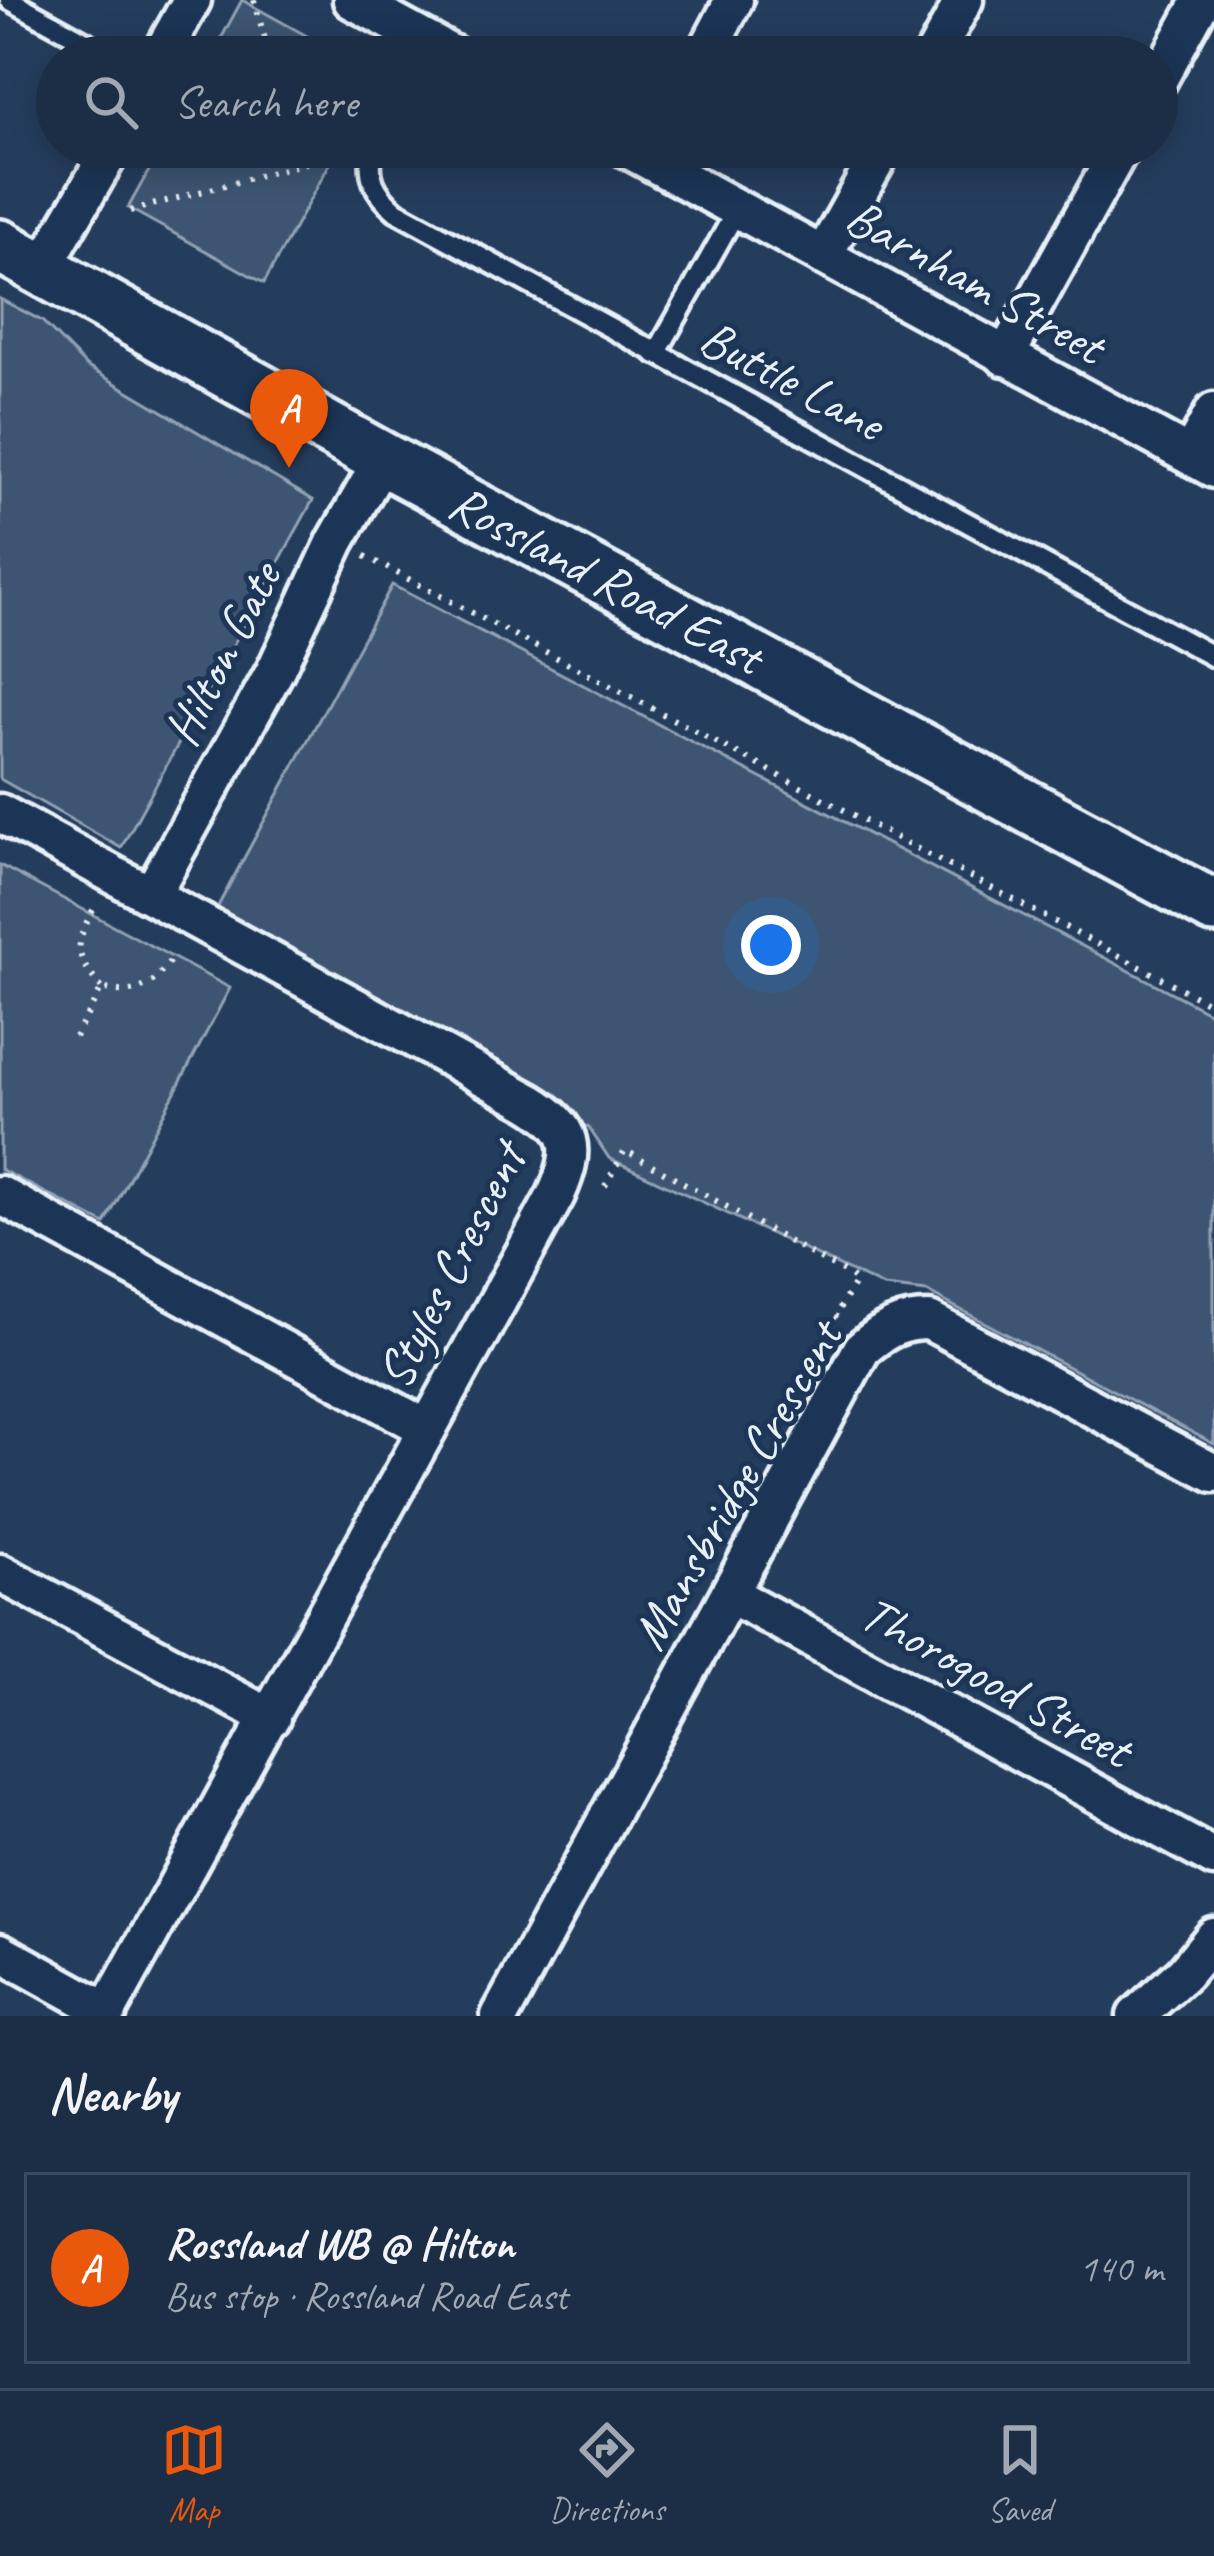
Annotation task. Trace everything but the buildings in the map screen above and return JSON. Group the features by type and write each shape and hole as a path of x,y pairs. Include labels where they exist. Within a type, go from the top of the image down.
{"main road":[{"name":"Rossland Road East","path":"21,258 1214,907"}],"street":[{"path":"172,36 192,0"},
{"path":"352,0 409,36"},
{"path":"715,36 733,0"},
{"path":"944,36 964,0"},
{"path":"1178,44 1202,0"},
{"path":"21,258 96,168"},
{"name":"Barnham Street","path":"671,168 1202,462"},
{"path":"823,256 872,168"},
{"path":"1005,357 1109,168"},
{"path":"1202,462 1214,412"},
{"name":"Hilton Gate","path":"151,895 275,670 336,541 383,459"},
{"name":"Styles Crescent","path":"0,813 557,1119 568,1146 567,1171 556,1195 106,2014"},
{"path":"0,1195 425,1428"},
{"name":"Mansbridge Crescent","path":"500,2016 862,1349 883,1330 908,1321 929,1321 1214,1472"},
{"path":"0,1573 271,1718"},
{"name":"Thorogood Street","path":"730,1594 1214,1858"},
{"path":"1136,2016 1214,1937"},
{"path":"0,1952 106,2014"}],"lane":[{"path":"10,0 75,36"},
{"name":"Buttle Lane","path":"372,168 371,179 379,196 395,211 1214,657"},
{"path":"656,354 738,208"}],"path":[{"path":"254,0 264,36"},
{"path":"130,211 289,168"},
{"path":"336,541 1214,1006"},
{"path":"92,910 79,942 81,963 102,988 123,994 142,991 163,973 174,954"},
{"path":"75,1037 102,988"},
{"path":"605,1186 625,1150 849,1275 856,1281 836,1316 846,1322"}],"shaded area":[{"path":"242,0 307,36 222,36"},
{"path":"150,168 327,168 264,283 128,208"},
{"path":"0,299 42,321 86,366 313,500 121,848 0,779"},
{"path":"392,585 1214,1015 1214,1444 927,1292 884,1287 609,1158 589,1128 217,908"},
{"path":"0,865 230,988 105,1224 0,1169"}],"place":[{"name":"Rossland WB @ Hilton","path":"289,468"}]}
